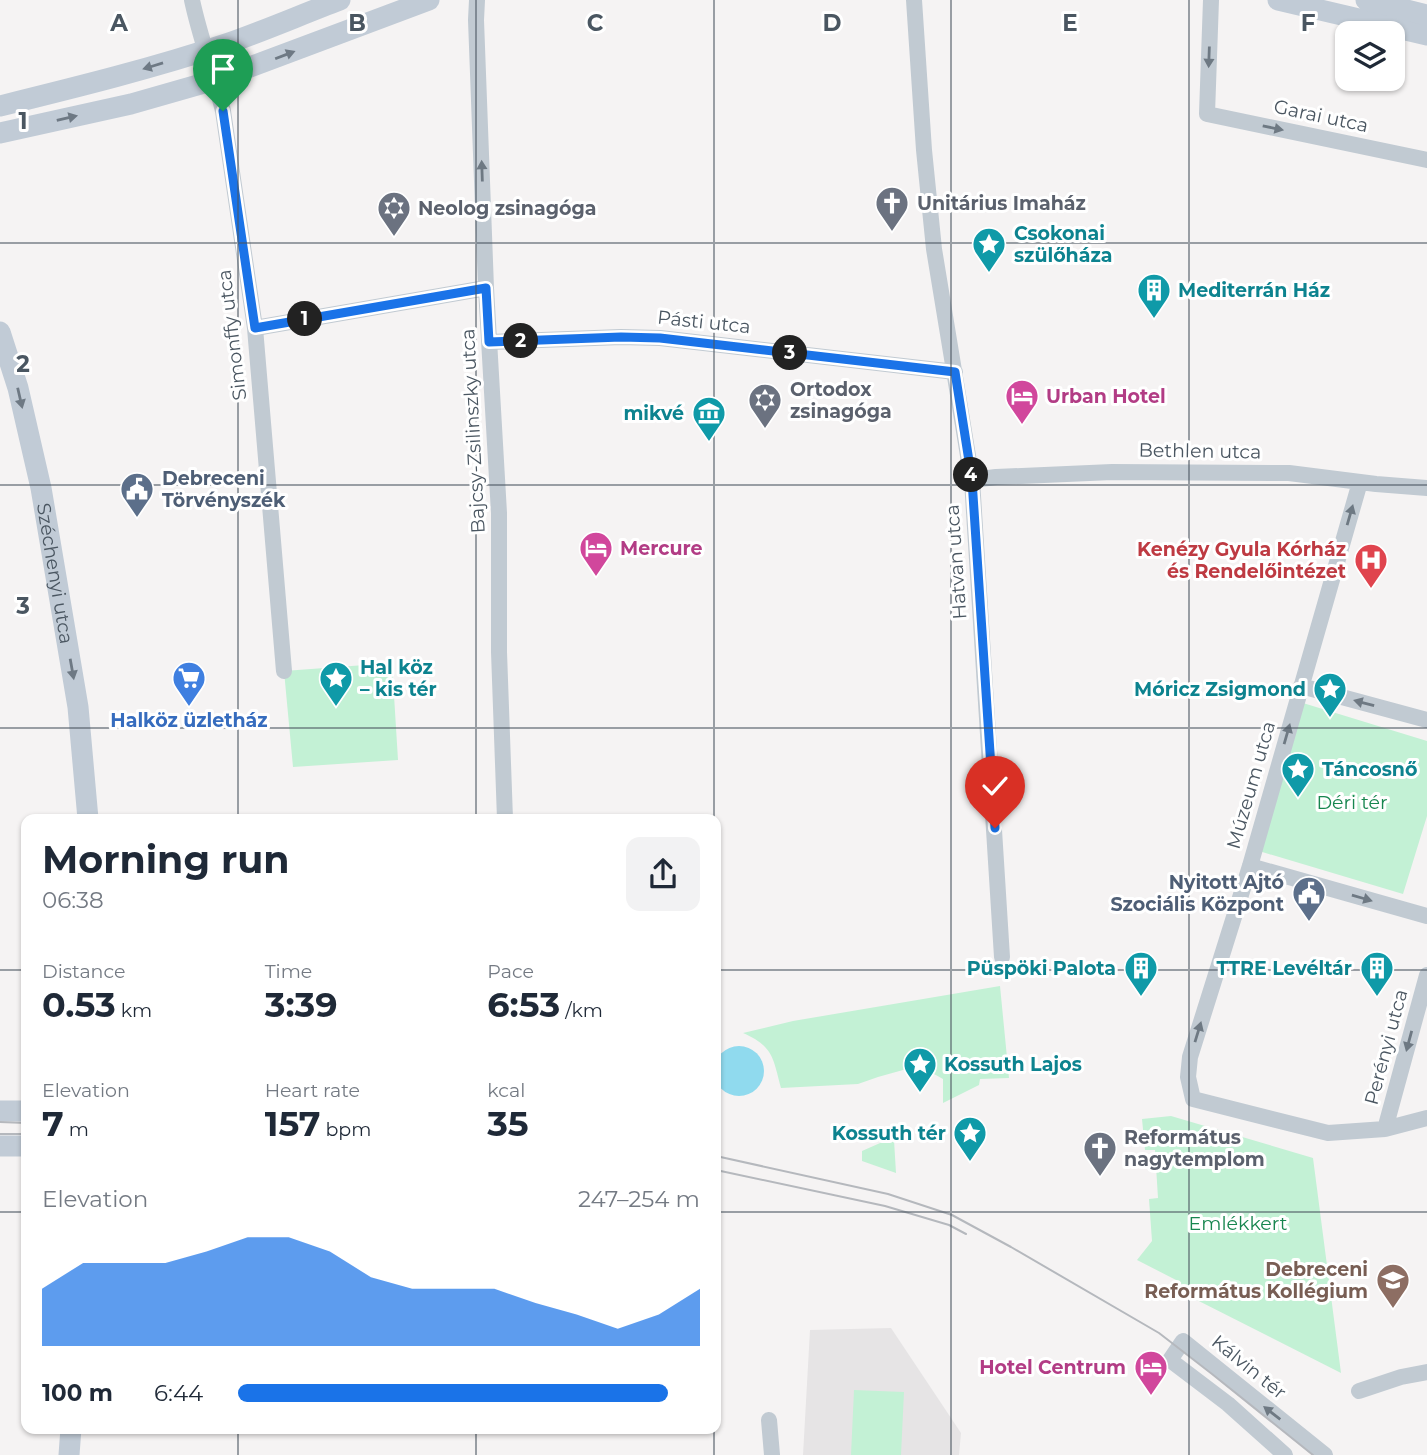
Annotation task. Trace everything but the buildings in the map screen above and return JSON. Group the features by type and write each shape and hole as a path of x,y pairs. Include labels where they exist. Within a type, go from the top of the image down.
{"street":[{"name":"Simonffy utca","path":"192,0 199,33 223,111 255,328 284,671"},
{"path":"0,106 100,81 205,50 340,0"},
{"path":"0,133 131,104 215,80 429,0"},
{"name":"Bajcsy-Zsilinszky utca","path":"477,0 486,288 499,513 499,652 505,814"},
{"name":"Hatvan utca","path":"914,0 934,249 972,480 1002,957"},
{"name":"Garai utca","path":"1211,0 1207,114 1427,160"},
{"path":"1278,0 1427,35"},
{"path":"1366,0 1427,15"},
{"path":"255,328 486,288"},
{"name":"Széchenyi utca","path":"0,332 18,388 41,488 78,707 88,814"},
{"name":"Pásti utca","path":"489,342 660,338 955,372"},
{"name":"Bethlen utca","path":"972,480 1112,472 1289,473 1427,488"},
{"name":"Múzeum utca","path":"1360,482 1250,866 1190,1057 1188,1077 1193,1099 1328,1133 1385,1129"},
{"path":"1427,482 1427,488"},
{"path":"1301,686 1427,720"},
{"path":"1250,866 1427,916"},
{"name":"Perényi utca","path":"1385,1129 1427,975"},
{"path":"0,1111 21,1111"},
{"path":"1385,1129 1427,1118"},
{"path":"0,1146 21,1146"},
{"name":"Kálvin tér","path":"1285,1455 1228,1404 1170,1360 1183,1341 1325,1455"},
{"path":"1359,1391 1427,1371"},
{"path":"769,1420 772,1455"},
{"path":"69,1455 71,1434"}],"shaded area":[{"path":"891,1328 961,1433 959,1455 803,1455 810,1330"}],"green space":[{"path":"392,663 398,760 293,767 284,671"},
{"name":"Déri tér","path":"1303,703 1427,741 1427,816 1403,894 1259,851"},
{"path":"1000,986 1009,1078 980,1079 979,1085 943,1103 943,1079 916,1064 858,1084 781,1088 766,1048 743,1033 793,1021"},
{"name":"Emlékkert","path":"1171,1116 1313,1158 1341,1373 1181,1292 1178,1281 1137,1260 1152,1241 1149,1199 1158,1198 1155,1150 1145,1150 1142,1119"},
{"path":"896,1136 896,1173 862,1161 862,1151"},
{"path":"854,1390 904,1392 901,1455 851,1455"}],"water":[{"path":"730,1048 748,1048 762,1062 762,1080 748,1094 730,1094 721,1087 721,1055"}],"tram line":[{"path":"0,1122 21,1123"},
{"path":"0,1134 21,1134"},
{"path":"721,1157 888,1194 952,1215 1159,1333 1313,1455"},
{"path":"721,1171 885,1206 949,1225 966,1234"}],"place":[{"name":"Unitárius Imaház","path":"892,233"},
{"name":"Neolog zsinagóga","path":"394,238"},
{"name":"Csokonai szülőháza","path":"989,274"},
{"name":"Mediterrán Ház","path":"1154,320"},
{"name":"Urban Hotel","path":"1022,426"},
{"name":"Ortodox zsinagóga","path":"765,430"},
{"name":"mikvé","path":"709,443"},
{"name":"Debreceni Törvényszék","path":"137,519"},
{"name":"Mercure","path":"596,578"},
{"name":"Kenézy Gyula Kórház és Rendelőintézet","path":"1371,590"},
{"name":"Halköz üzletház","path":"189,708"},
{"name":"Hal köz – kis tér","path":"336,708"},
{"name":"Móricz Zsigmond","path":"1330,719"},
{"name":"Táncosnő","path":"1298,799"},
{"name":"Nyitott Ajtó Szociális Központ","path":"1309,923"},
{"name":"Püspöki Palota","path":"1141,998"},
{"name":"TTRE Levéltár","path":"1377,998"},
{"name":"Kossuth Lajos","path":"920,1094"},
{"name":"Kossuth tér","path":"970,1163"},
{"name":"Református nagytemplom","path":"1100,1178"},
{"name":"Debreceni Református Kollégium","path":"1393,1310"},
{"name":"Hotel Centrum","path":"1151,1397"}],"route":[{"path":"223,111 255,328 486,288 489,342 660,338 955,372 972,480 995,828"}]}
